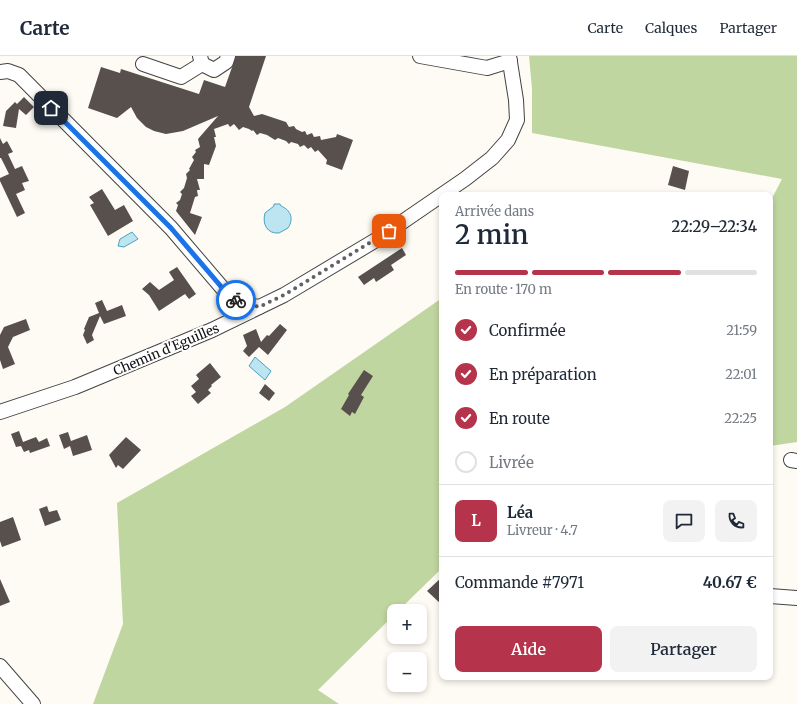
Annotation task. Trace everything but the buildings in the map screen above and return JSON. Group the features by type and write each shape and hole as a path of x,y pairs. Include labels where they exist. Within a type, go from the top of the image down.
{"street":[{"path":"143,64 181,77 201,60 214,70 226,62 228,56"},
{"path":"420,56 487,68 509,59"},
{"name":"Chemin d'Eguilles","path":"446,192 492,158 508,140 517,120 516,100 509,59"},
{"path":"0,72 8,71 19,75 171,228 230,297 243,304 259,307"},
{"name":"Chemin d'Eguilles","path":"0,412 82,384 212,330 284,295 376,240 439,197"},
{"path":"773,596 797,598"},
{"path":"0,666 33,704"}],"green space":[{"path":"529,56 797,56 797,442 773,446 773,196 782,179 532,133 532,89"},
{"path":"439,300 439,571 405,604 387,604 387,622 318,690 339,704 93,704 123,624 117,503 285,407"}],"water":[{"path":"274,204 280,204 289,212 291,218 288,228 279,233 271,232 266,228 264,221 265,213 274,206"},
{"path":"132,232 138,239 124,247 118,246 120,239"},
{"path":"255,357 271,371 265,380 249,366"}],"way so far":[{"path":"236,300 243,304 259,307 284,295 389,231"}],"route":[{"path":"51,108 171,228 230,297 236,300"}]}
